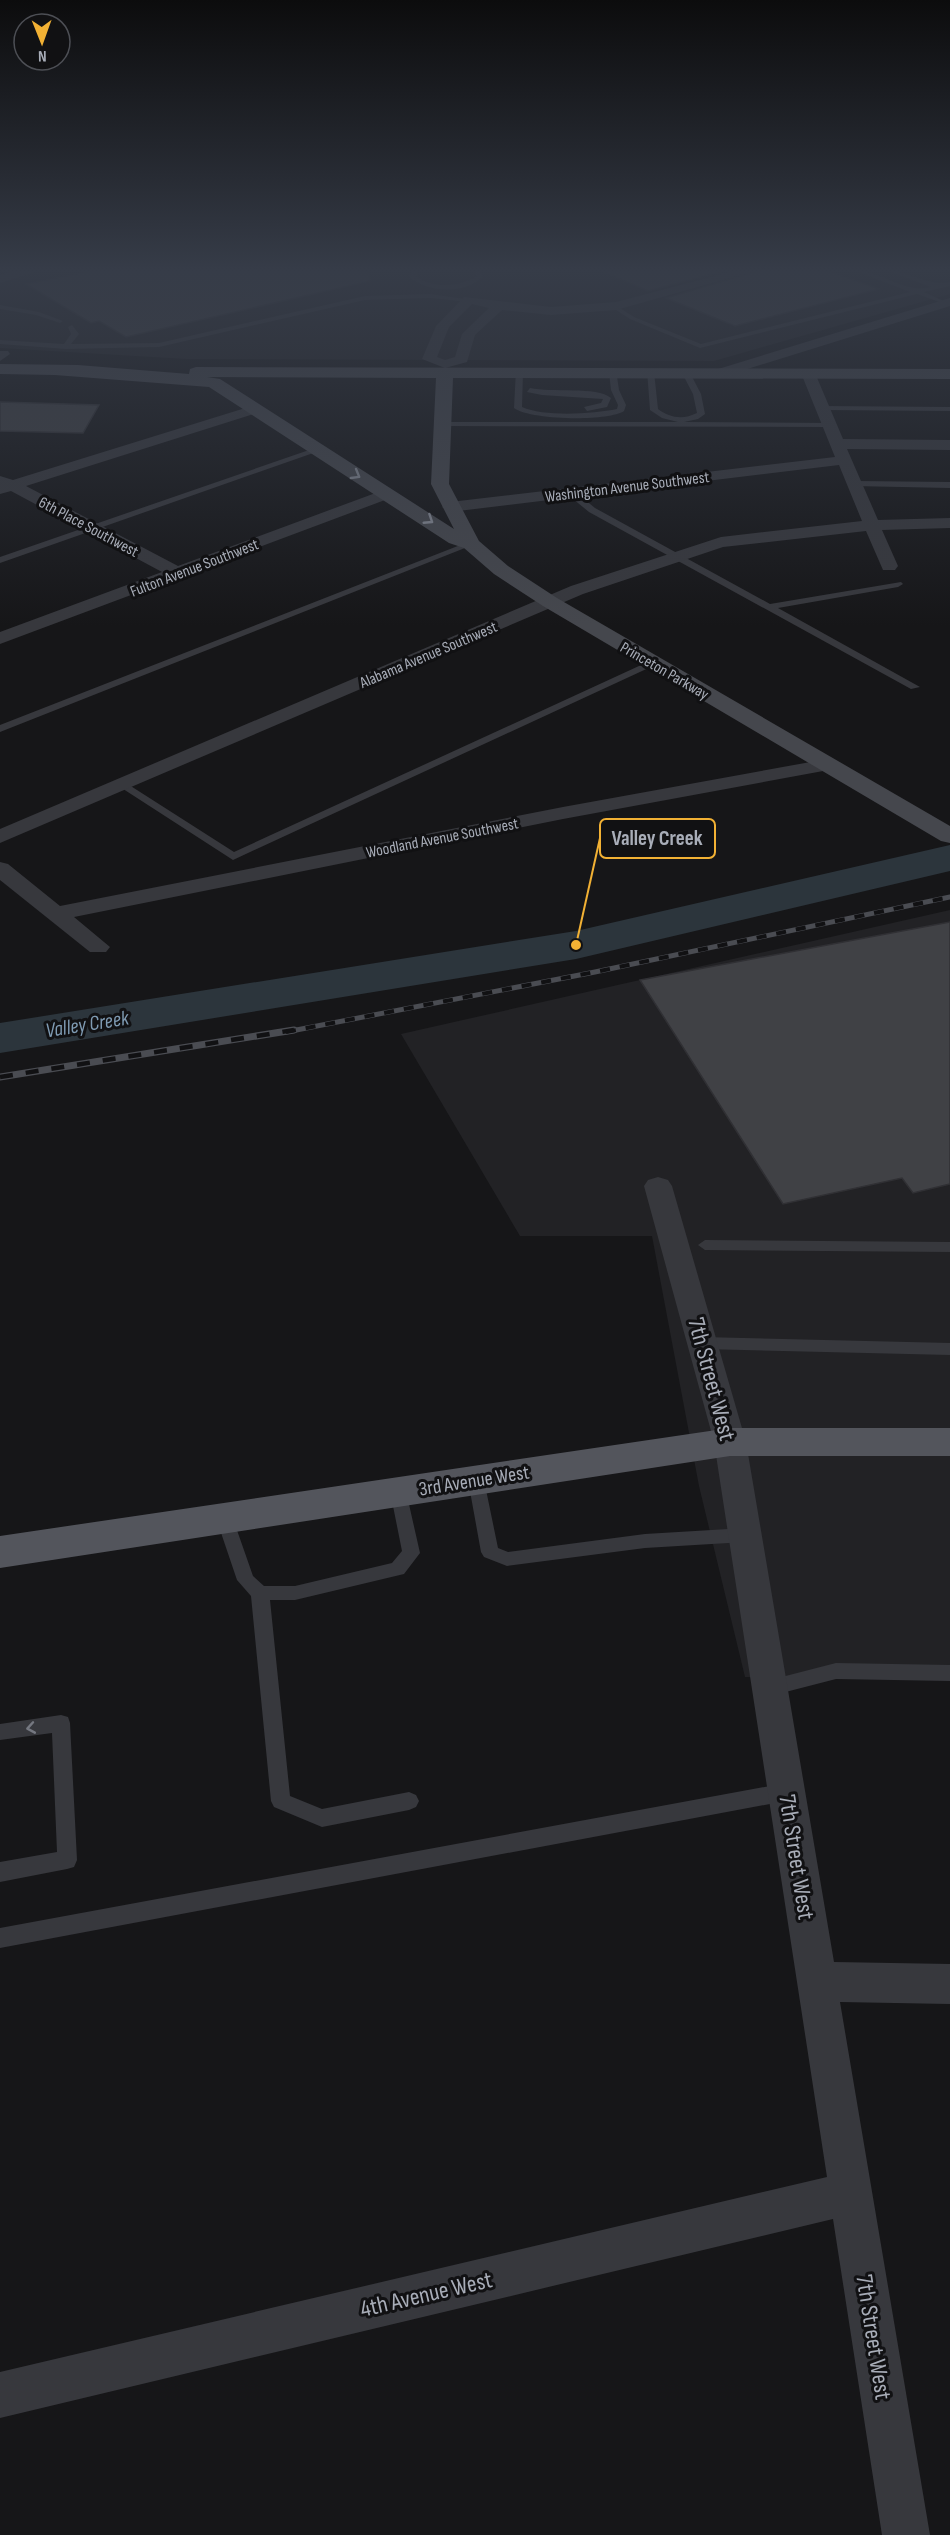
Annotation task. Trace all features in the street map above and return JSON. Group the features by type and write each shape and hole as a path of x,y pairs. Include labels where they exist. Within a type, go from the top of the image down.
{"main road":[{"name":"Princeton Parkway","path":"224,389 315,451 456,539 471,544 501,570 550,602 950,836"},
{"path":"444,389 440,484 471,544"},
{"name":"3rd Avenue West","path":"0,1552 730,1442 950,1442"}],"street":[{"path":"815,389 889,566"},
{"path":"4,485 255,409"},
{"path":"838,444 950,445"},
{"name":"Washington Avenue Southwest","path":"450,507 846,460"},
{"name":"6th Place Southwest","path":"4,485 94,528 178,573"},
{"name":"Fulton Avenue Southwest","path":"0,638 387,494"},
{"name":"Alabama Avenue Southwest","path":"0,837 577,590 721,542 871,525 950,523"},
{"name":"Woodland Avenue Southwest","path":"57,913 574,811 827,765"},
{"path":"0,869 98,947"},
{"name":"7th Street West","path":"658,1186 730,1442 906,2535"},
{"path":"817,1982 950,1984"},
{"name":"4th Avenue West","path":"0,2395 851,2193"}],"lane":[{"path":"652,389 654,410 663,417 680,420 694,419 701,414 695,389"},
{"path":"519,390 531,390 615,390 623,408 618,412 523,412 518,408 519,390"},
{"path":"531,390 542,393 602,395 607,398 606,401 611,406 551,413"},
{"path":"823,408 950,409"},
{"path":"520,424 523,412"},
{"path":"442,424 830,425"},
{"path":"0,560 315,451"},
{"path":"856,484 950,485"},
{"path":"570,492 592,510 915,687"},
{"path":"0,729 471,544"},
{"path":"767,607 898,584"},
{"path":"122,785 233,857 652,663"},
{"path":"705,1245 950,1247"},
{"path":"702,1343 950,1349"},
{"path":"476,1480 490,1552 507,1559 645,1541 745,1535"},
{"path":"260,1593 295,1593 398,1569 411,1553 398,1491"},
{"path":"225,1518 246,1580 260,1593 281,1801 322,1818 409,1801"},
{"path":"770,1688 836,1671 950,1673"},
{"path":"0,1733 61,1723 67,1860 0,1872"},
{"path":"0,1938 786,1792"}],"shaded area":[{"path":"950,910 950,1678 745,1677 699,1486 652,1236 520,1236 401,1034"}],"building":[{"path":"0,402 99,405 83,433 0,431"},
{"path":"950,922 950,1184 913,1193 902,1178 783,1204 640,980"}],"waterway":[{"name":"Valley Creek","path":"0,1038 576,945 950,858"}],"railway":[{"path":"286,1032 595,972 950,897"},
{"path":"0,1077 294,1030"}],"place":[{"name":"Valley Creek","path":"576,945"}]}
